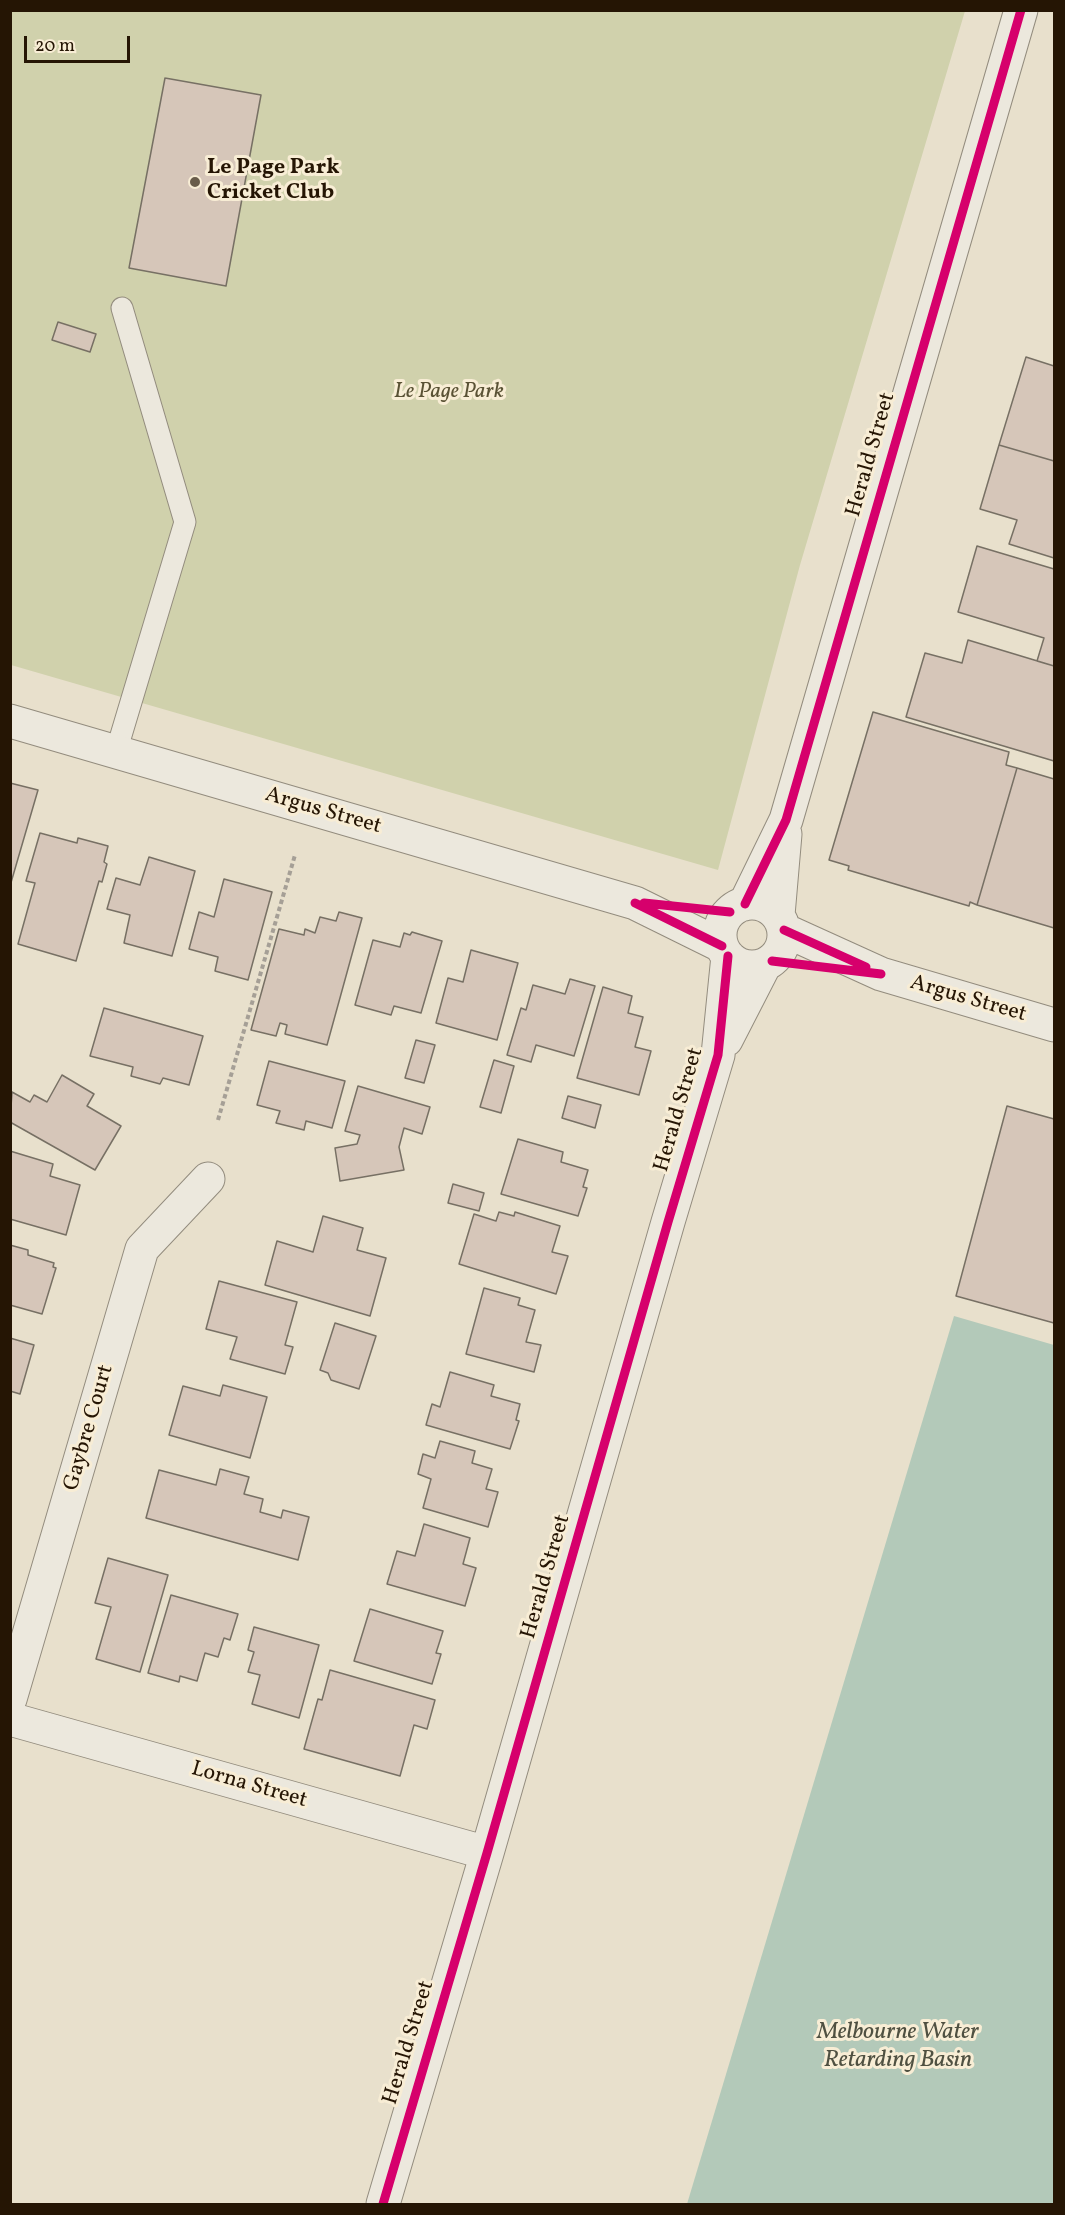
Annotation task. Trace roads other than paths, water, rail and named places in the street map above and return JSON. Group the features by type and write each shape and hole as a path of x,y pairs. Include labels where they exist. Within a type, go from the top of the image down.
{"street":[{"name":"Herald Street","path":"737,908 786,820 1021,10"},
{"name":"Argus Street","path":"10,721 635,903 725,951"},
{"name":"Herald Street","path":"781,922 786,820"},
{"name":"Argus Street","path":"635,903 737,908"},
{"path":"763,904 781,922 783,947 768,963 744,967 725,951 720,937 721,928 724,919 737,908 763,904"},
{"name":"Argus Street","path":"781,922 881,974"},
{"name":"Herald Street","path":"718,1055 725,951"},
{"name":"Herald Street","path":"383,2205 718,1055 768,963"},
{"name":"Argus Street","path":"768,963 881,974 1054,1025"},
{"name":"Gaybre Court","path":"10,1699 141,1250 208,1179"},
{"name":"Lorna Street","path":"10,1719 487,1854"}],"lane":[{"path":"116,752 185,522 122,308"}],"water":[{"name":"Melbourne Water Retarding Basin","path":"954,1316 1054,1345 1054,2204 687,2204"}],"place":[{"name":"Le Page Park Cricket Club","path":"195,182"}],"park label":[{"name":"Le Page Park","path":"449,393"}]}
